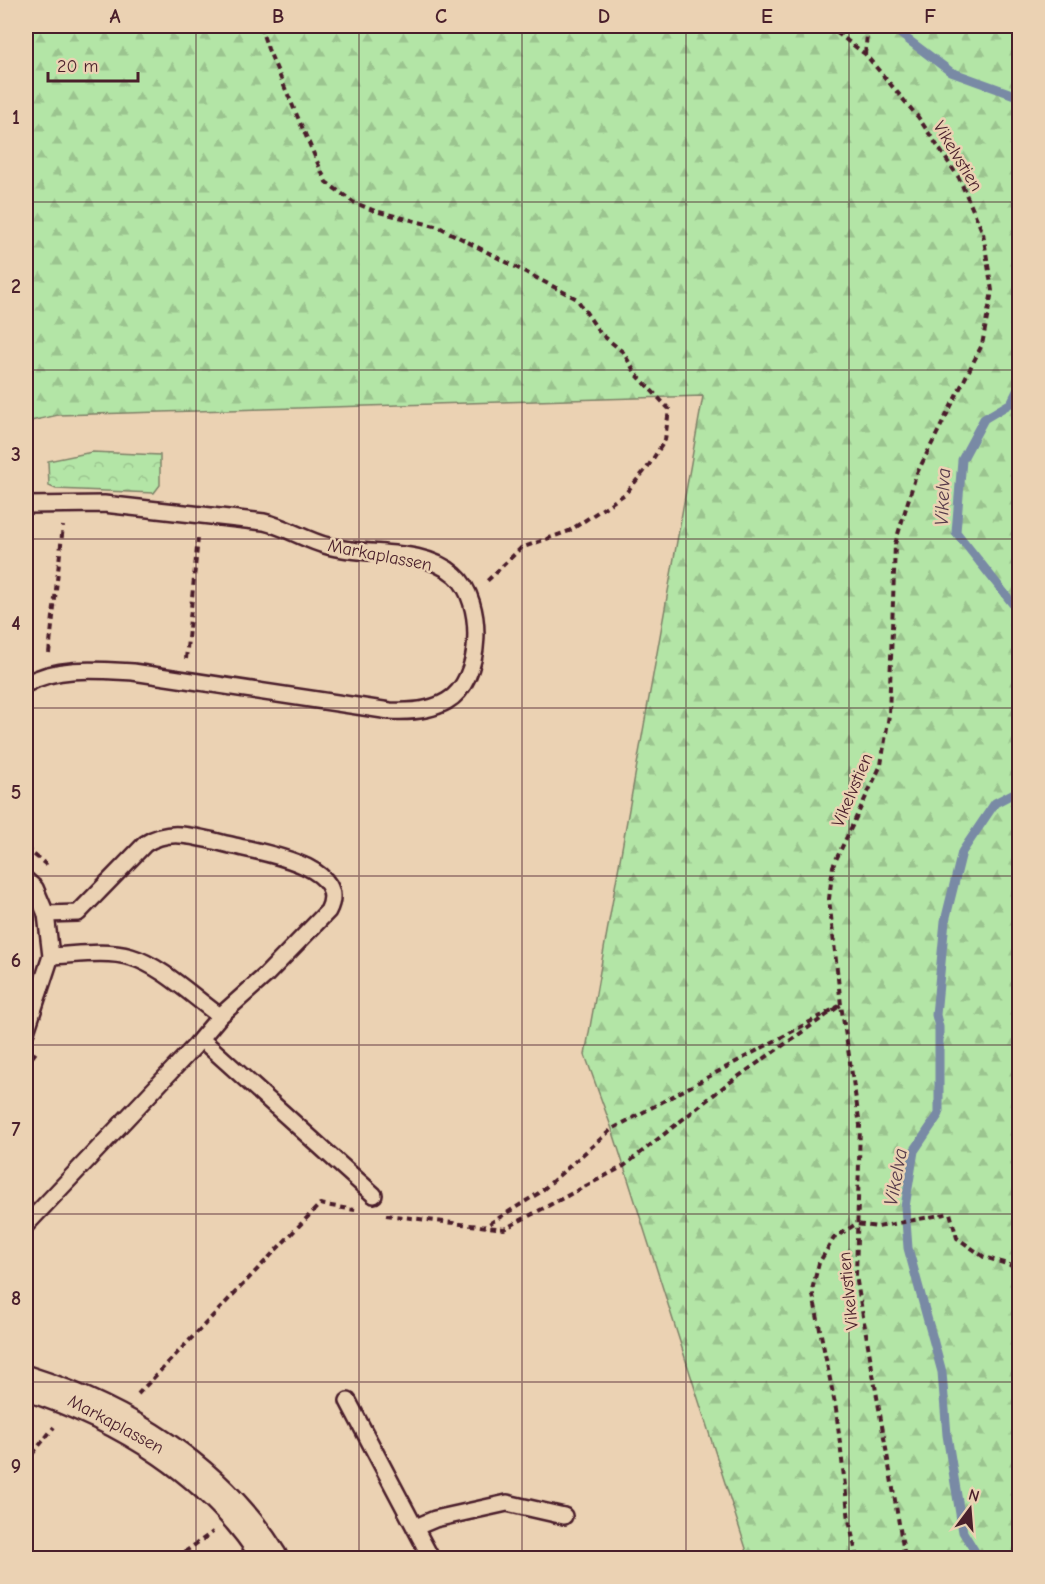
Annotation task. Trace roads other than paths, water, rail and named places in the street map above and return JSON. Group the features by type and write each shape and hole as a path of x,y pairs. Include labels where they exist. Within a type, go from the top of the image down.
{"street":[{"name":"Markaplassen","path":"26,1383 67,1398 120,1422 156,1443 195,1472 237,1513 254,1533 270,1558"}],"lane":[{"name":"Markaplassen","path":"26,505 104,504 264,522 280,526 330,547 433,562 455,575 471,597 476,637 472,664 467,678 448,701 426,709 390,711 133,672 94,670 51,673 26,684"},
{"path":"26,1226 220,1016 266,975 328,911 331,897 328,886 311,869 281,856 194,837 167,835 156,837 145,844 78,913 46,914"},
{"path":"26,880 35,888 46,914 51,956 26,1032"},
{"path":"51,956 129,956 168,977 220,1016"},
{"path":"26,980 39,992"},
{"path":"201,1039 374,1195"},
{"path":"348,1401 431,1558"},
{"path":"416,1527 435,1519 507,1503 564,1516"}],"waterway":[{"name":"Vikelva","path":"890,26 951,72 1020,97"},
{"name":"Vikelva","path":"1020,385 1011,403 984,419 962,460 956,532 1020,613"},
{"name":"Vikelva","path":"979,1558 963,1532 947,1435 942,1372 908,1248 905,1207 914,1151 939,1114 939,1027 936,1015 945,921 962,852 995,803 1020,790"}]}
